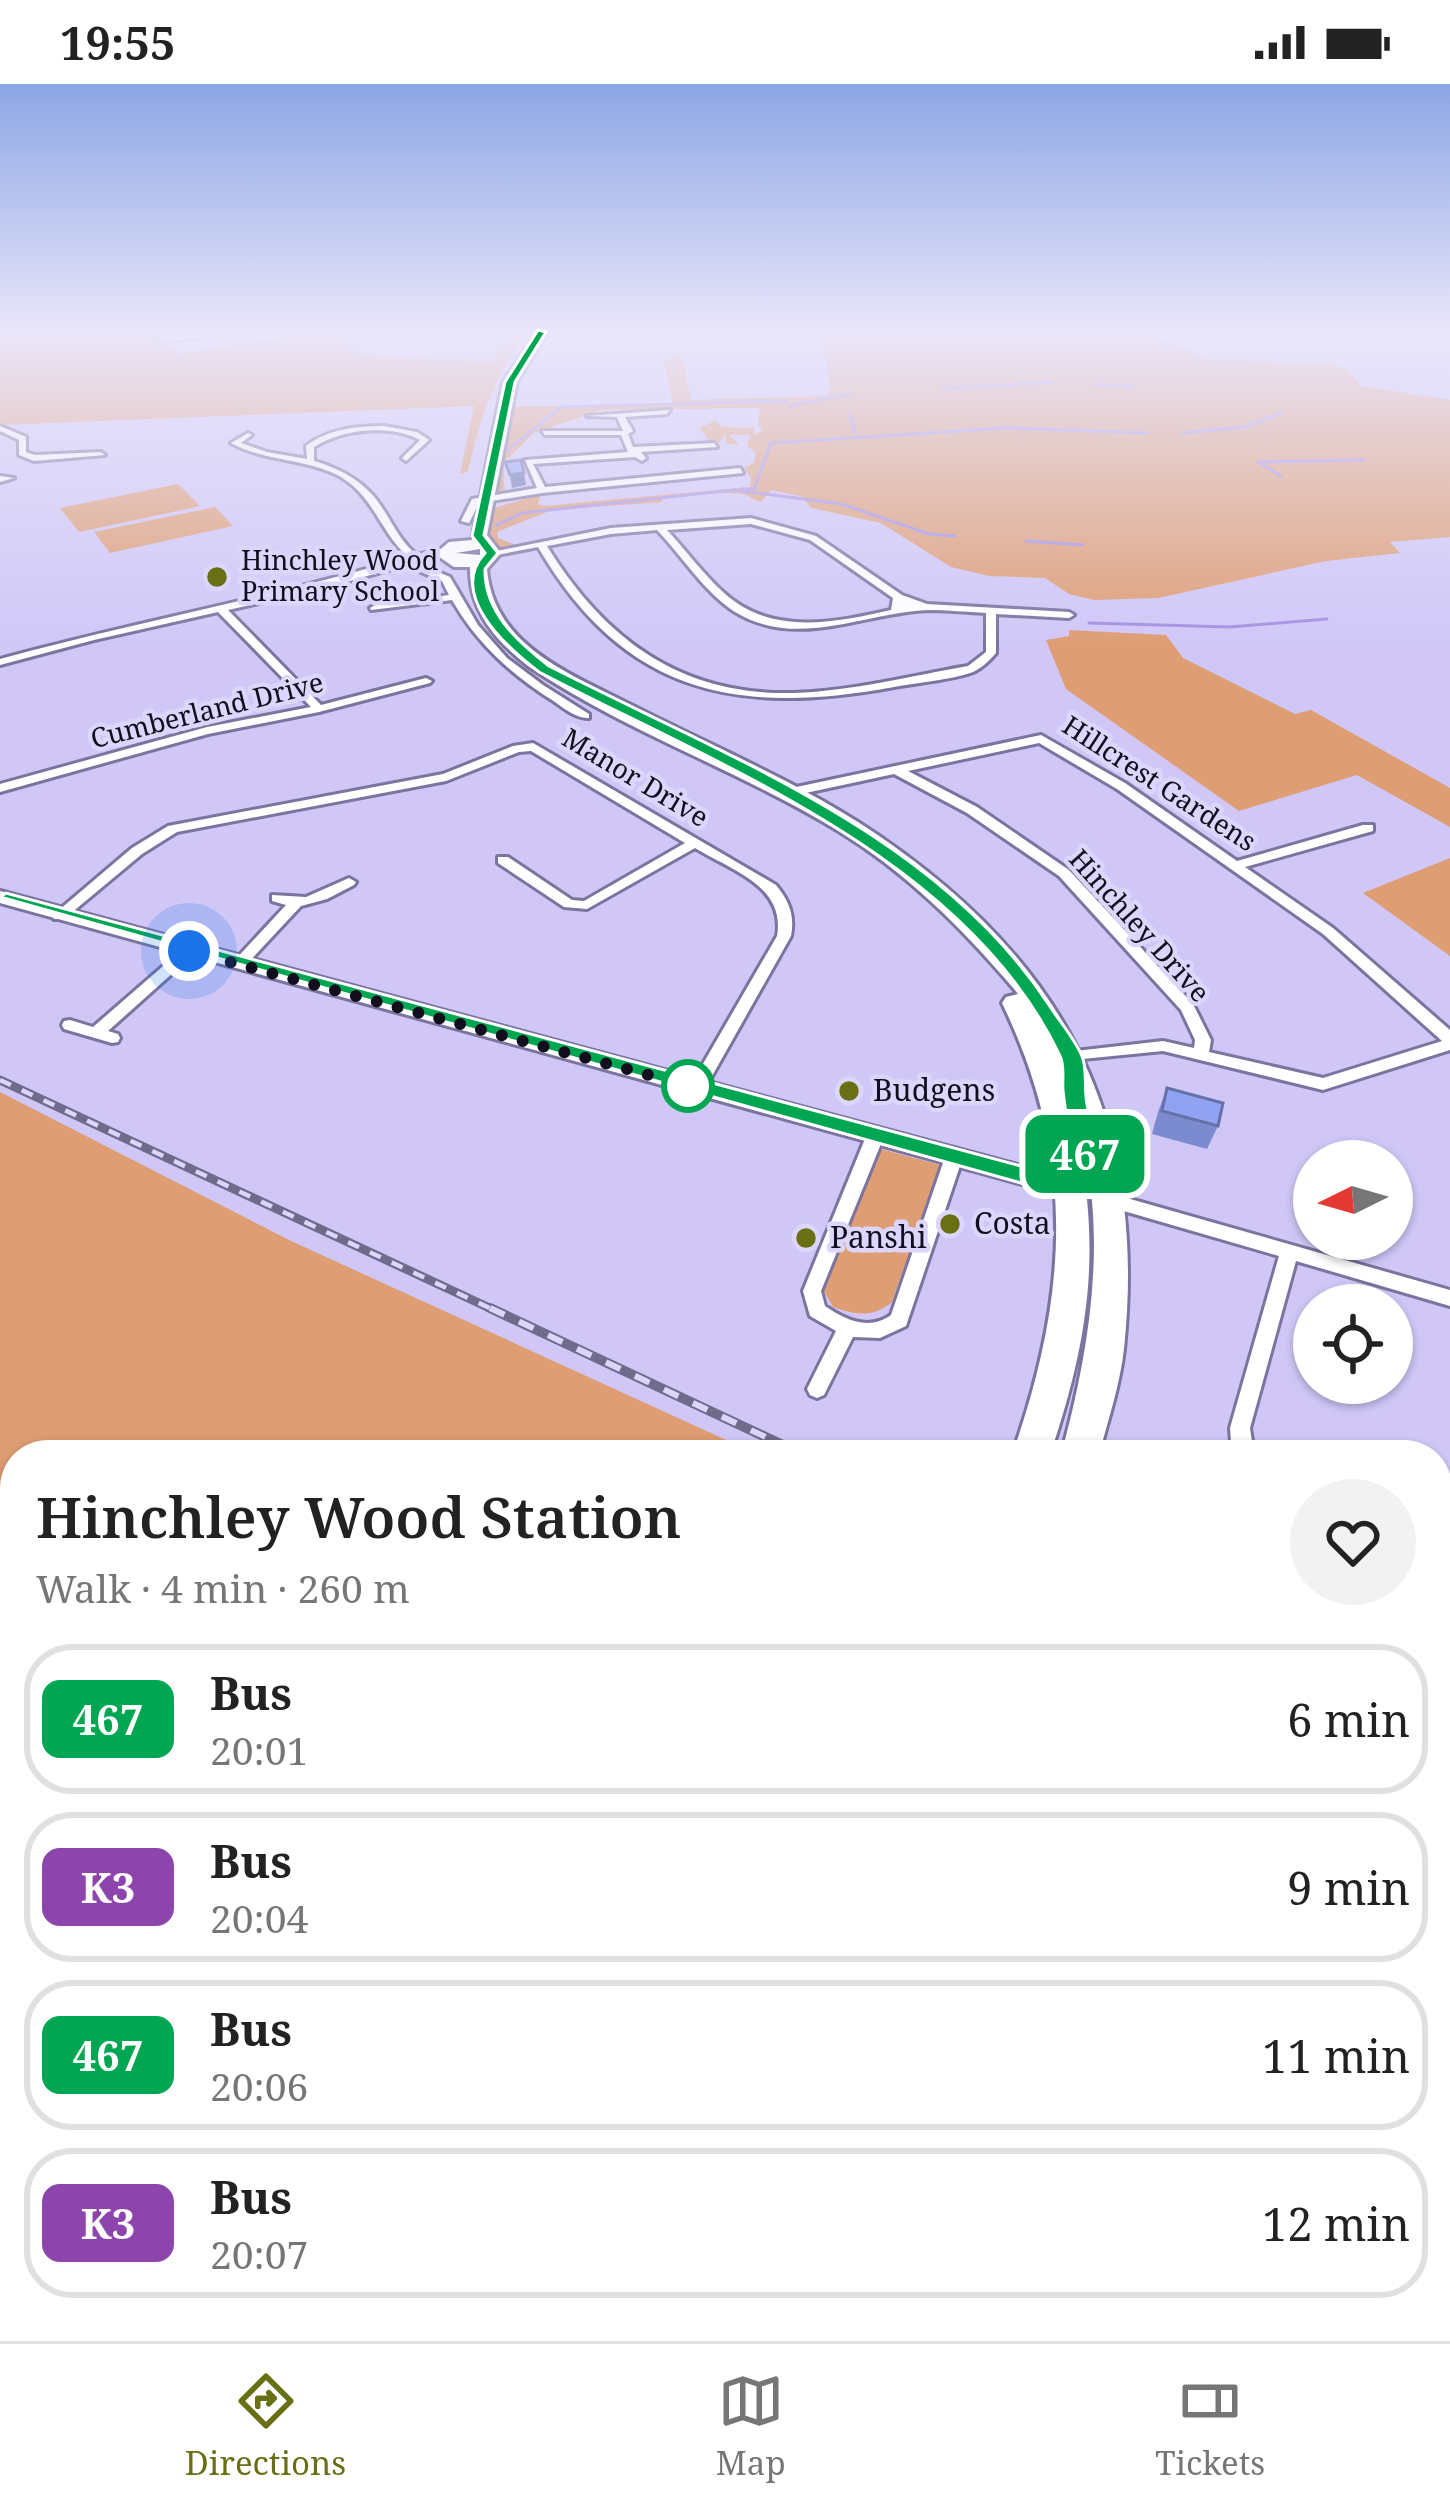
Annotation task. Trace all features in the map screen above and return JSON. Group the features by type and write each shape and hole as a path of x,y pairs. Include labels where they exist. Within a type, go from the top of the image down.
{"highway":[{"path":"487,437 466,521 451,554 484,626 539,675 796,811 915,886 983,953 1026,1020 1064,1061 1071,1189 1066,1344"},
{"path":"498,437 478,536 485,552 478,568 479,594 489,616 520,650 612,706 787,794 891,854 962,911 1023,980 1093,1112 1109,1200 1106,1353 1084,1440"},
{"path":"451,554 485,552"},
{"path":"1035,1440 1078,1320 1090,1212 1093,1204 1109,1200"}],"street":[{"path":"20,437 22,453 46,457 101,454"},
{"path":"244,437 235,443 311,459 341,473 380,503 397,544 446,579 487,648 528,682 584,716"},
{"path":"311,459 310,446 324,437"},
{"path":"406,458 424,440 420,437"},
{"path":"626,437 655,478"},
{"path":"542,490 528,462 714,445"},
{"path":"38,468 46,457"},
{"path":"466,521 475,501 740,471"},
{"path":"485,552 722,520 785,528 813,538 898,597 926,608"},
{"path":"658,526 723,598 758,619 817,625 926,608 1069,615"},
{"path":"542,547 573,600 620,643 667,669 744,694 790,696 971,669 991,653 991,611"},
{"path":"0,662 413,559 451,554"},
{"path":"375,608 454,597"},
{"path":"895,612 898,597"},
{"path":"389,606 401,627"},
{"path":"221,609 320,709"},
{"name":"Cumberland Drive","path":"0,788 208,731 426,681"},
{"name":"Hillcrest Gardens","path":"787,794 1041,739 1328,931 1450,1041 1323,1084 1163,1046 1064,1061"},
{"name":"Manor Drive","path":"59,916 136,851 173,829 446,777 517,748 548,752 771,888 784,902 788,919 784,936 697,1088"},
{"name":"Hinchley Drive","path":"898,771 972,810 1064,874 1188,1007 1203,1040 1201,1053"},
{"path":"1235,865 1368,828"},
{"path":"503,860 568,904 586,904 696,842"},
{"path":"277,898 296,904 318,899 349,882"},
{"path":"1,898 956,1154 1450,1298"},
{"path":"239,964 296,904"},
{"path":"70,1025 104,1036 189,951"},
{"path":"876,1134 812,1291 817,1310 847,1328 884,1330 899,1320 956,1154"},
{"path":"1241,1440 1240,1428 1291,1251"},
{"path":"817,1389 847,1328"}],"shaded area":[{"path":"468,437 477,437 468,471 460,474"},
{"path":"503,437 530,437 503,463 505,496 494,497"},
{"path":"749,437 1450,437 1450,537 1390,542 1400,553 1326,561 1158,598 1094,600 1069,594 1045,578 989,576 951,567 881,523 812,508 800,496 771,490 761,502 744,494 716,493 552,510 497,532 498,538 520,547 509,551 489,543 484,528 491,509 541,494 538,504 544,506 750,487 751,478 744,468 754,463 756,453 747,446"},
{"path":"178,484 200,506 79,532 60,508"},
{"path":"215,507 233,526 110,553 94,532"},
{"path":"1069,630 1166,635 1183,658 1295,714 1311,710 1450,788 1450,827 1357,775 1239,811 1066,689 1046,640 1069,636"},
{"path":"1450,858 1450,956 1363,893"},
{"path":"0,1092 289,1240 726,1440 0,1440"},
{"path":"877,1148 940,1165 892,1302 878,1311 857,1313 833,1307 821,1286"}],"building":[{"path":"521,460 524,473 510,475 505,462"},
{"path":"1167,1088 1223,1103 1218,1126 1162,1111"}],"waterway":[{"path":"504,453 523,437"},
{"path":"740,489 754,489 771,443 860,437"},
{"path":"1281,476 1258,462 1364,460"},
{"path":"497,525 522,513 734,490 842,504 929,534 955,536"},
{"path":"1026,541 1083,545"},
{"path":"1089,623 1229,627 1327,619"}],"railway":[{"path":"0,1080 496,1311"},
{"path":"490,1308 772,1440"}],"bus line":[{"name":"467","path":"0,897 1071,1189 1081,1186 1088,1173 1073,1060 1023,980 962,911 932,884 846,825 544,669 502,633 479,594 478,580 478,568 492,553 478,536 495,437"}],"place":[{"name":"Hinchley Wood Primary School","path":"217,577"},
{"name":"Budgens","path":"849,1091"},
{"name":"Costa","path":"950,1224"},
{"name":"Panshi","path":"806,1238"}],"route":[{"path":"189,951 697,1088 688,1086"}]}
